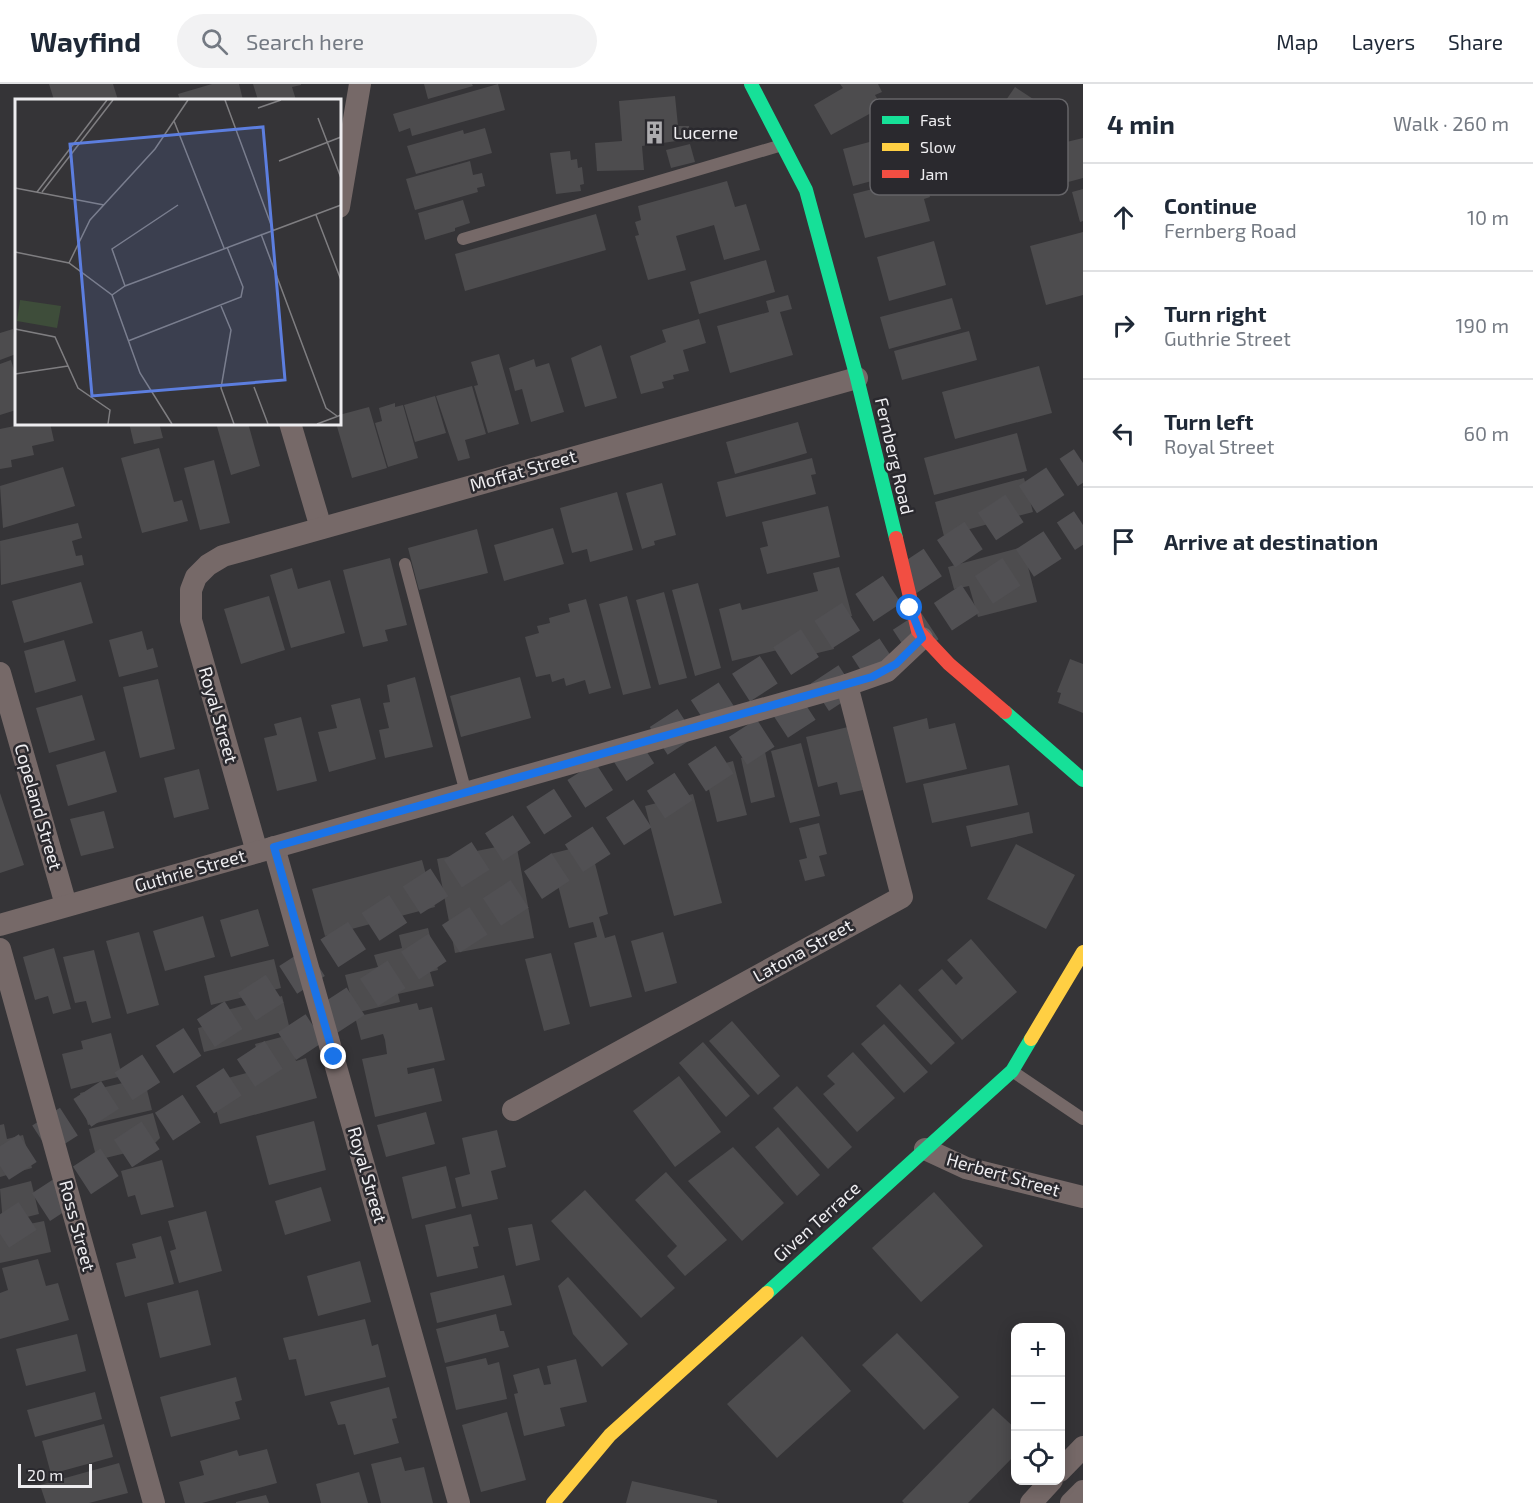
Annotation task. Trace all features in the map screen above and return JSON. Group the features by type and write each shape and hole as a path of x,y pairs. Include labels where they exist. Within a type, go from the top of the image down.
{"street":[{"path":"340,201 360,84"},
{"name":"Fernberg Road","path":"752,84 806,190 857,378 910,608 922,638 1083,780"},
{"name":"Moffat Street","path":"196,577 208,565 223,556 857,378"},
{"path":"290,424 321,528"},
{"name":"Royal Street","path":"196,577 191,590 191,620 266,850 459,1503"},
{"name":"Guthrie Street","path":"0,924 847,686 887,671 922,638"},
{"name":"Copeland Street","path":"0,674 66,905"},
{"name":"Latona Street","path":"513,1110 902,897 847,686"},
{"name":"Ross Street","path":"0,949 153,1503"},
{"name":"Given Terrace","path":"553,1503 610,1435 1012,1071 1083,952"},
{"name":"Herbert Street","path":"925,1149 966,1168 1083,1197"},
{"path":"1065,1466 1083,1447"},
{"path":"1031,1503 1047,1485"},
{"path":"1071,1503 1083,1491"}],"lane":[{"path":"463,239 783,145"},
{"path":"405,564 466,793"},
{"path":"1012,1071 1083,1119"}],"building":[{"path":"49,84 113,84 118,99 54,99"},
{"path":"212,84 239,84 243,99 180,99 178,94"},
{"path":"253,84 301,84 292,87 296,99 258,99"},
{"path":"424,84 472,84 473,86 428,99"},
{"path":"498,84 505,110 412,136 410,128 399,132 393,114"},
{"path":"840,84 878,84 882,92 875,95 877,99 870,99 870,114 831,135 814,105 843,88"},
{"path":"1015,87 1033,99 1007,99"},
{"name":"Lucerne","path":"675,96 678,126 689,126 690,139 642,146 644,170 597,171 595,143 622,141 619,101"},
{"path":"485,128 492,153 416,174 407,146 463,130 464,134"},
{"path":"1083,138 1083,178 1068,182 1068,142"},
{"path":"870,142 870,181 853,186 843,149"},
{"path":"690,144 695,162 671,168 666,150"},
{"path":"570,151 571,160 577,159 578,168 582,167 584,184 580,185 581,191 556,194 550,153"},
{"path":"470,161 473,175 482,173 485,186 477,188 478,192 415,210 406,179"},
{"path":"727,181 735,207 746,204 760,250 724,260 714,225 676,236 686,270 648,280 635,236 639,235 635,222 641,220 638,206"},
{"path":"1083,189 1083,221 1080,222 1072,192"},
{"path":"870,190 870,195 929,195 930,197 924,199 930,221 865,238 853,194"},
{"path":"463,200 470,223 455,228 455,231 425,240 418,213"},
{"path":"596,214 606,250 465,291 455,254"},
{"path":"1083,232 1083,295 1046,305 1030,246"},
{"path":"934,241 946,285 889,301 877,257"},
{"path":"766,260 775,292 699,314 690,282"},
{"path":"788,295 792,309 780,312 793,355 730,373 717,326 769,312 766,301"},
{"path":"952,298 961,329 889,349 880,317"},
{"path":"699,319 706,343 683,350 689,371 673,375 674,379 662,382 664,388 641,394 630,356 666,342 662,330"},
{"path":"13,329 15,354 0,360 0,333"},
{"path":"969,331 977,360 902,380 894,351"},
{"path":"601,345 617,398 585,407 571,358"},
{"path":"499,354 519,424 488,433 474,386 478,385 471,362"},
{"path":"534,359 536,367 549,363 564,412 531,422 522,389 515,391 509,368"},
{"path":"11,360 15,374 15,410 0,415 0,364"},
{"path":"1039,366 1052,413 955,439 942,392"},
{"path":"472,386 486,434 465,440 470,458 458,461 436,396"},
{"path":"435,396 446,433 415,442 404,405"},
{"path":"395,403 395,407 403,405 418,458 388,467 375,423 382,421 379,408"},
{"path":"369,407 387,468 352,478 336,424 340,424 340,415"},
{"path":"798,422 807,453 735,474 726,442"},
{"path":"24,424 50,424 54,441 32,446 34,455 11,460 12,467 0,469 0,429"},
{"path":"129,424 159,424 163,438 134,444"},
{"path":"216,424 248,424 260,466 231,475"},
{"path":"1017,433 1027,471 934,495 924,458"},
{"path":"159,448 174,502 182,500 188,521 142,533 121,458"},
{"path":"812,458 816,474 811,475 816,494 726,517 717,482"},
{"path":"214,460 230,523 200,530 184,468"},
{"path":"63,467 75,506 3,528 0,486"},
{"path":"1024,478 1033,512 944,536 935,502"},
{"path":"662,483 676,535 654,541 655,545 642,549 626,493"},
{"path":"617,492 633,550 590,562 587,549 572,553 560,508"},
{"path":"828,506 840,557 767,574 760,548 768,546 762,522"},
{"path":"78,523 82,538 72,541 76,556 82,555 84,565 1,585 0,541"},
{"path":"553,528 564,564 504,581 494,545"},
{"path":"477,529 488,573 419,590 408,548"},
{"path":"1023,547 1037,602 978,617 969,586 954,589 948,567"},
{"path":"390,558 407,625 385,630 388,641 363,647 343,570"},
{"path":"839,567 852,616 828,622 834,649 789,660 786,648 732,661 719,609 740,603 742,610 818,591 813,573"},
{"path":"292,568 298,589 330,580 345,633 291,648 270,575"},
{"path":"81,582 93,623 24,643 12,601"},
{"path":"698,583 721,668 695,676 672,590"},
{"path":"664,592 687,678 659,685 636,600"},
{"path":"269,596 285,650 241,664 224,609"},
{"path":"627,596 651,688 623,695 599,604"},
{"path":"586,599 611,688 589,694 585,680 566,686 564,678 552,682 550,674 536,677 525,637 539,633 537,626 550,623 549,618 570,612 568,604"},
{"path":"142,631 147,650 153,648 158,667 119,677 109,640"},
{"path":"64,640 76,681 35,693 24,651"},
{"path":"1070,659 1083,664 1083,713 1058,703 1061,693 1057,692"},
{"path":"415,677 433,747 385,758 379,730 389,728 383,703 390,702 387,685"},
{"path":"520,677 531,718 461,737 450,696"},
{"path":"158,679 175,749 140,758 123,687"},
{"path":"82,695 95,740 49,753 36,708"},
{"path":"360,698 376,759 329,772 318,732 337,728 331,705"},
{"path":"301,717 317,781 277,791 264,738 277,735 274,724"},
{"path":"927,718 929,729 955,723 967,769 906,783 893,727"},
{"path":"848,727 863,790 840,795 837,782 818,787 806,737"},
{"path":"801,743 820,816 790,823 771,751"},
{"path":"105,751 117,792 68,806 56,765"},
{"path":"765,752 775,797 751,803 741,758"},
{"path":"733,761 747,815 717,822 704,769"},
{"path":"1009,765 1018,805 932,823 923,784"},
{"path":"199,769 209,809 174,818 164,778"},
{"path":"0,793 24,865 0,873"},
{"path":"693,794 722,903 674,916 645,806"},
{"path":"104,811 114,848 81,856 70,819"},
{"path":"1029,812 1033,833 971,847 966,826"},
{"path":"819,823 827,854 819,856 825,876 805,881 799,860 807,858 799,828"},
{"path":"516,843 534,938 455,953 437,859"},
{"path":"590,844 608,914 599,917 605,938 615,935 632,997 590,1007 574,943 597,937 593,922 569,928 550,854"},
{"path":"1016,844 1075,875 1046,929 987,899"},
{"path":"422,860 435,907 325,936 312,889"},
{"path":"258,909 269,946 231,957 220,920"},
{"path":"203,916 215,957 165,971 153,931"},
{"path":"428,928 438,970 430,972 434,986 398,994 400,1002 355,1013 345,975 378,967 374,955 402,948 399,935"},
{"path":"139,932 159,1005 127,1014 106,941"},
{"path":"663,932 677,983 645,992 631,941"},
{"path":"971,939 1017,992 962,1040 918,990 942,969 956,985 963,978 947,960"},
{"path":"54,948 71,1009 53,1014 48,996 35,1000 23,957"},
{"path":"94,950 111,1018 92,1023 86,1001 75,1003 63,957"},
{"path":"551,953 570,1024 544,1031 525,959"},
{"path":"274,959 281,988 211,1005 204,976"},
{"path":"900,984 955,1043 931,1065 876,1006"},
{"path":"282,996 290,1030 204,1052 198,1028 229,1020 227,1010"},
{"path":"417,1003 419,1010 432,1007 445,1060 407,1068 408,1074 434,1068 442,1101 375,1117 362,1059 387,1054 385,1040 383,1034 361,1040 355,1017"},
{"path":"732,1021 780,1076 758,1095 709,1041"},
{"path":"884,1024 928,1072 904,1093 861,1044"},
{"path":"111,1033 122,1076 71,1089 62,1054 83,1049 81,1041"},
{"path":"289,1035 296,1061 306,1058 317,1098 220,1124 209,1083 262,1069 255,1044"},
{"path":"703,1042 750,1096 726,1117 679,1063"},
{"path":"853,1052 895,1098 857,1132 823,1094 835,1084 827,1076"},
{"path":"679,1076 721,1132 675,1167 633,1111"},
{"path":"144,1078 152,1110 88,1125 80,1093"},
{"path":"797,1086 852,1147 828,1169 773,1108"},
{"path":"426,1112 435,1144 386,1157 377,1125"},
{"path":"153,1113 160,1138 151,1147 97,1160 89,1129"},
{"path":"314,1121 326,1170 269,1185 256,1136"},
{"path":"4,1124 7,1139 23,1135 32,1168 0,1177 0,1125"},
{"path":"778,1127 820,1175 797,1196 755,1147"},
{"path":"497,1130 506,1167 491,1171 498,1199 462,1207 455,1178 470,1174 462,1138"},
{"path":"733,1147 784,1203 742,1241 688,1181"},
{"path":"162,1160 174,1207 141,1215 135,1195 128,1197 121,1171"},
{"path":"446,1166 456,1208 412,1219 402,1177"},
{"path":"666,1172 727,1240 685,1276 667,1256 677,1246 635,1200"},
{"path":"31,1181 39,1214 3,1223 0,1189"},
{"path":"321,1187 331,1221 285,1235 275,1201"},
{"path":"585,1190 675,1288 641,1318 551,1221"},
{"path":"934,1192 983,1246 921,1302 872,1248"},
{"path":"206,1211 222,1271 179,1283 170,1251 176,1249 168,1221"},
{"path":"471,1214 479,1246 473,1247 478,1268 437,1277 425,1225"},
{"path":"44,1221 51,1252 0,1263 0,1230"},
{"path":"532,1224 540,1260 516,1266 508,1228"},
{"path":"161,1236 174,1284 125,1297 116,1263 136,1258 132,1244"},
{"path":"38,1259 46,1286 58,1283 69,1320 0,1339 0,1293 8,1290 2,1268"},
{"path":"360,1261 371,1302 318,1316 307,1276"},
{"path":"504,1275 512,1305 437,1323 430,1293"},
{"path":"568,1277 628,1344 602,1367 573,1334 558,1286"},
{"path":"198,1290 211,1345 160,1358 147,1303"},
{"path":"496,1314 500,1331 504,1331 509,1347 445,1363 436,1329"},
{"path":"365,1319 372,1346 378,1344 386,1377 305,1396 296,1359 289,1360 283,1338"},
{"path":"897,1333 959,1397 924,1430 862,1365"},
{"path":"77,1334 86,1371 26,1386 16,1349"},
{"path":"802,1336 851,1391 777,1458 727,1404"},
{"path":"486,1358 488,1365 499,1362 507,1399 456,1410 446,1367"},
{"path":"576,1359 587,1402 560,1408 565,1426 524,1436 514,1394 518,1393 513,1375 539,1368 544,1385 551,1384 547,1366"},
{"path":"236,1377 242,1400 235,1402 240,1419 171,1437 160,1397"},
{"path":"389,1387 397,1418 392,1419 399,1443 354,1455 345,1424 338,1425 330,1402"},
{"path":"95,1392 102,1419 35,1437 27,1410"},
{"path":"993,1408 1011,1424 1011,1459 968,1503 904,1503 902,1501"},
{"path":"507,1412 526,1480 481,1492 462,1425"},
{"path":"104,1424 113,1457 51,1474 42,1441"},
{"path":"267,1449 277,1483 202,1503 185,1503 179,1482 204,1475 200,1461 237,1450 239,1456"},
{"path":"401,1457 405,1471 424,1467 433,1503 381,1503 371,1464"},
{"path":"119,1463 128,1493 89,1503 46,1503 40,1485"},
{"path":"359,1472 368,1503 321,1503 316,1484"},
{"path":"632,1481 717,1500 717,1503 626,1503"},
{"path":"266,1495 269,1503 236,1503 236,1502"}],"tunnel":[{"path":"0,1166 852,616 1083,463"},
{"path":"0,1234 1083,525"}],"traffic: fast":[{"path":"751,84 806,190 857,378 896,538"},
{"path":"1005,712 1083,780"},
{"path":"767,1293 1012,1071 1031,1039"}],"traffic: slow":[{"path":"1031,1039 1083,952"},
{"path":"553,1503 610,1435 767,1293"}],"traffic: jam":[{"path":"896,538 918,631 949,664 1005,712"}],"place":[{"name":"Lucerne","path":"655,133"}],"route":[{"path":"334,1057 274,847 847,686 872,677 887,671 896,664 922,638 910,608"}]}
